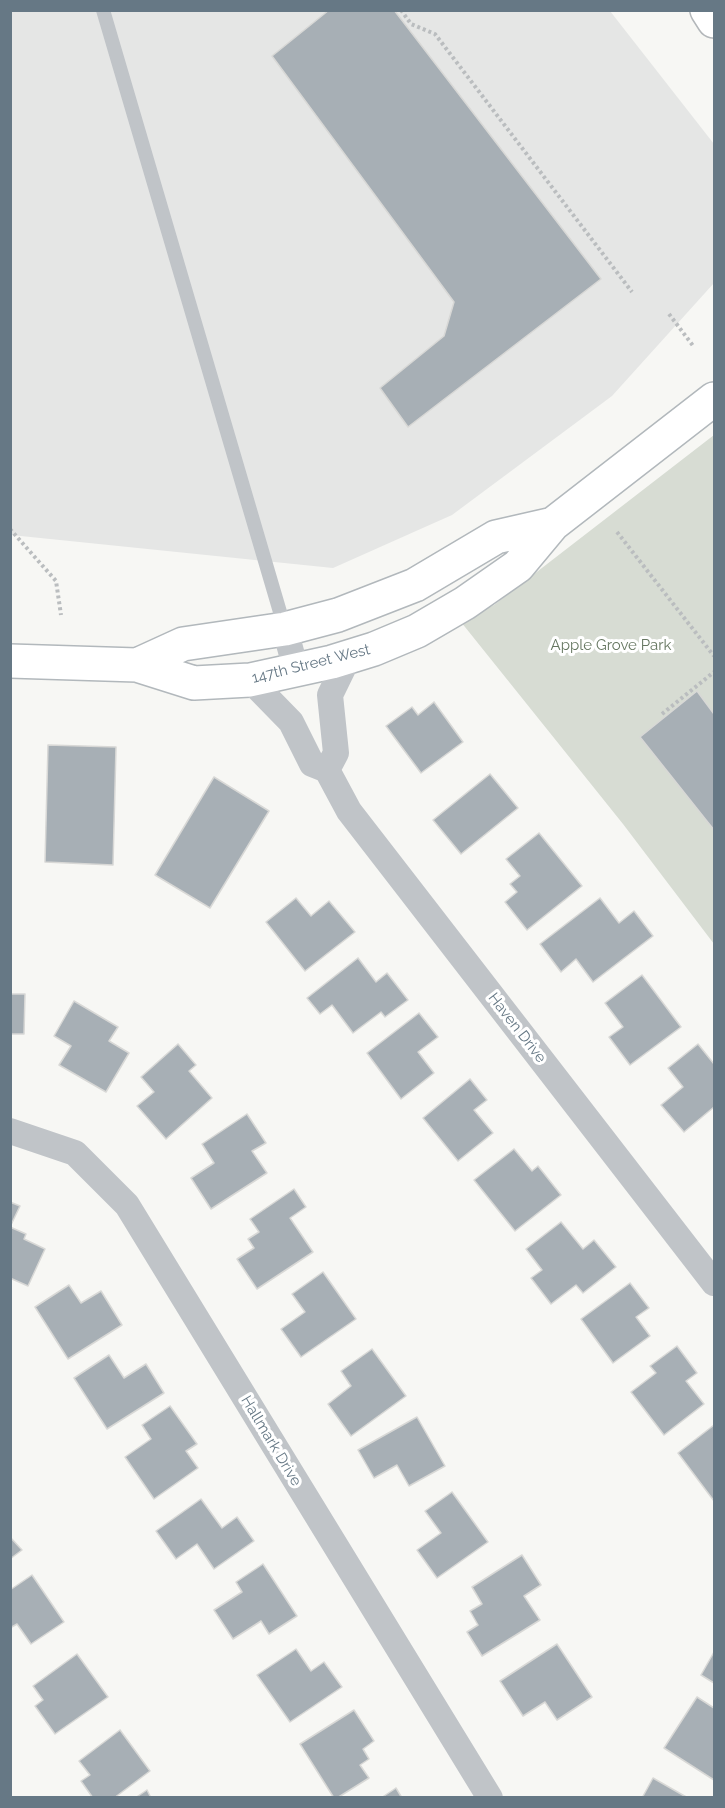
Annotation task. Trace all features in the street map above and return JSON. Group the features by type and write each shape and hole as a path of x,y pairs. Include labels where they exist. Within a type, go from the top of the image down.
{"main road":[{"path":"706,10 714,21"},
{"name":"147th Street West","path":"10,661 137,665 194,683 250,680 349,656 417,630 465,603 518,566 553,524 714,399"},
{"name":"147th Street West","path":"137,665 183,644 285,629 338,615 415,585 496,537 553,524"}],"street":[{"path":"285,629 296,670"},
{"path":"327,770 336,753 330,695 349,656"},
{"name":"Haven Drive","path":"250,680 291,722 312,764 327,770 349,811 714,1283"},
{"name":"Hallmark Drive","path":"10,1131 75,1153 127,1205 490,1797"}],"lane":[{"path":"103,10 285,629"}],"path":[{"path":"401,10 411,24 435,34 632,292"},
{"path":"669,314 694,347"},
{"path":"10,529 56,581 61,615"},
{"path":"617,532 714,656"},
{"path":"662,714 714,672"}],"shaded area":[{"path":"11,11 610,11 714,144 714,283 612,396 452,515 333,568 11,535"}],"green space":[{"name":"Apple Grove Park","path":"714,435 714,944 623,824 461,622 494,605"}],"building":[{"path":"329,10 394,10 601,279 408,427 380,388 444,336 454,302 272,56"},
{"path":"697,691 714,714 714,830 640,737"},
{"path":"434,702 463,742 421,773 386,726 412,707 418,715"},
{"path":"48,745 116,747 113,865 45,862"},
{"path":"490,774 518,808 461,854 433,820"},
{"path":"214,777 269,811 210,908 155,875"},
{"path":"539,833 582,886 527,930 505,902 517,892 510,884 520,876 506,859"},
{"path":"296,898 311,916 329,901 355,932 305,971 266,922"},
{"path":"600,898 619,923 634,911 653,936 593,982 576,959 561,972 540,944"},
{"path":"358,958 376,982 387,973 408,1000 385,1017 381,1012 353,1033 332,1005 320,1014 307,998"},
{"path":"642,975 681,1027 630,1065 609,1037 623,1027 605,1003"},
{"path":"10,994 25,994 24,1034 10,1034"},
{"path":"74,1001 118,1027 109,1041 129,1053 106,1092 59,1065 71,1046 54,1036"},
{"path":"419,1013 438,1037 418,1052 434,1073 401,1099 367,1053"},
{"path":"178,1044 196,1065 189,1071 212,1098 166,1139 137,1106 154,1092 141,1077"},
{"path":"698,1044 714,1064 714,1107 684,1132 661,1105 683,1087 668,1068"},
{"path":"470,1079 487,1100 474,1110 493,1133 458,1161 423,1118"},
{"path":"247,1114 266,1143 252,1151 267,1173 211,1209 191,1178 214,1163 202,1144"},
{"path":"514,1149 532,1171 538,1166 561,1195 515,1231 474,1180"},
{"path":"294,1189 306,1207 290,1218 313,1252 257,1289 237,1259 254,1248 248,1239 259,1232 250,1219"},
{"path":"10,1202 20,1206 10,1227"},
{"path":"561,1222 583,1249 594,1240 616,1267 583,1293 576,1285 551,1304 531,1278 542,1270 526,1249"},
{"path":"10,1227 26,1234 24,1239 45,1249 28,1286 10,1278"},
{"path":"323,1272 356,1319 301,1357 281,1329 305,1312 292,1294"},
{"path":"630,1283 649,1308 636,1317 650,1336 613,1363 581,1319"},
{"path":"69,1285 81,1303 101,1291 122,1325 68,1359 35,1307"},
{"path":"677,1346 697,1373 686,1381 704,1404 664,1435 631,1392 656,1373 650,1366"},
{"path":"372,1349 406,1396 351,1436 328,1404 351,1386 341,1371"},
{"path":"109,1355 124,1378 146,1364 164,1393 107,1429 74,1378"},
{"path":"170,1406 197,1444 186,1451 198,1468 154,1499 125,1457 151,1439 142,1425"},
{"path":"417,1417 445,1466 409,1486 397,1465 374,1478 358,1450"},
{"path":"714,1425 714,1501 678,1453"},
{"path":"452,1492 488,1542 437,1578 417,1550 441,1533 425,1511"},
{"path":"201,1499 222,1528 237,1517 254,1541 214,1569 197,1544 176,1559 156,1531"},
{"path":"10,1537 22,1550 10,1559"},
{"path":"522,1555 541,1585 524,1596 540,1620 482,1656 467,1632 478,1625 470,1611 482,1604 472,1587"},
{"path":"263,1564 297,1616 269,1634 261,1621 233,1639 214,1610 242,1592 236,1582"},
{"path":"32,1575 64,1622 31,1644 17,1624 10,1628 10,1590"},
{"path":"557,1644 592,1697 557,1720 545,1702 523,1716 500,1681"},
{"path":"296,1649 311,1671 324,1662 342,1687 290,1722 257,1675"},
{"path":"714,1652 714,1683 701,1675"},
{"path":"77,1654 108,1697 55,1734 35,1706 43,1700 33,1686"},
{"path":"697,1697 714,1708 714,1780 664,1748"},
{"path":"354,1710 374,1741 363,1749 369,1759 360,1765 369,1778 334,1798 300,1744"},
{"path":"120,1730 150,1771 114,1798 93,1798 81,1781 90,1775 79,1761"},
{"path":"653,1778 688,1798 642,1798"},
{"path":"396,1788 402,1798 381,1798"},
{"path":"147,1790 151,1798 135,1798"}]}
